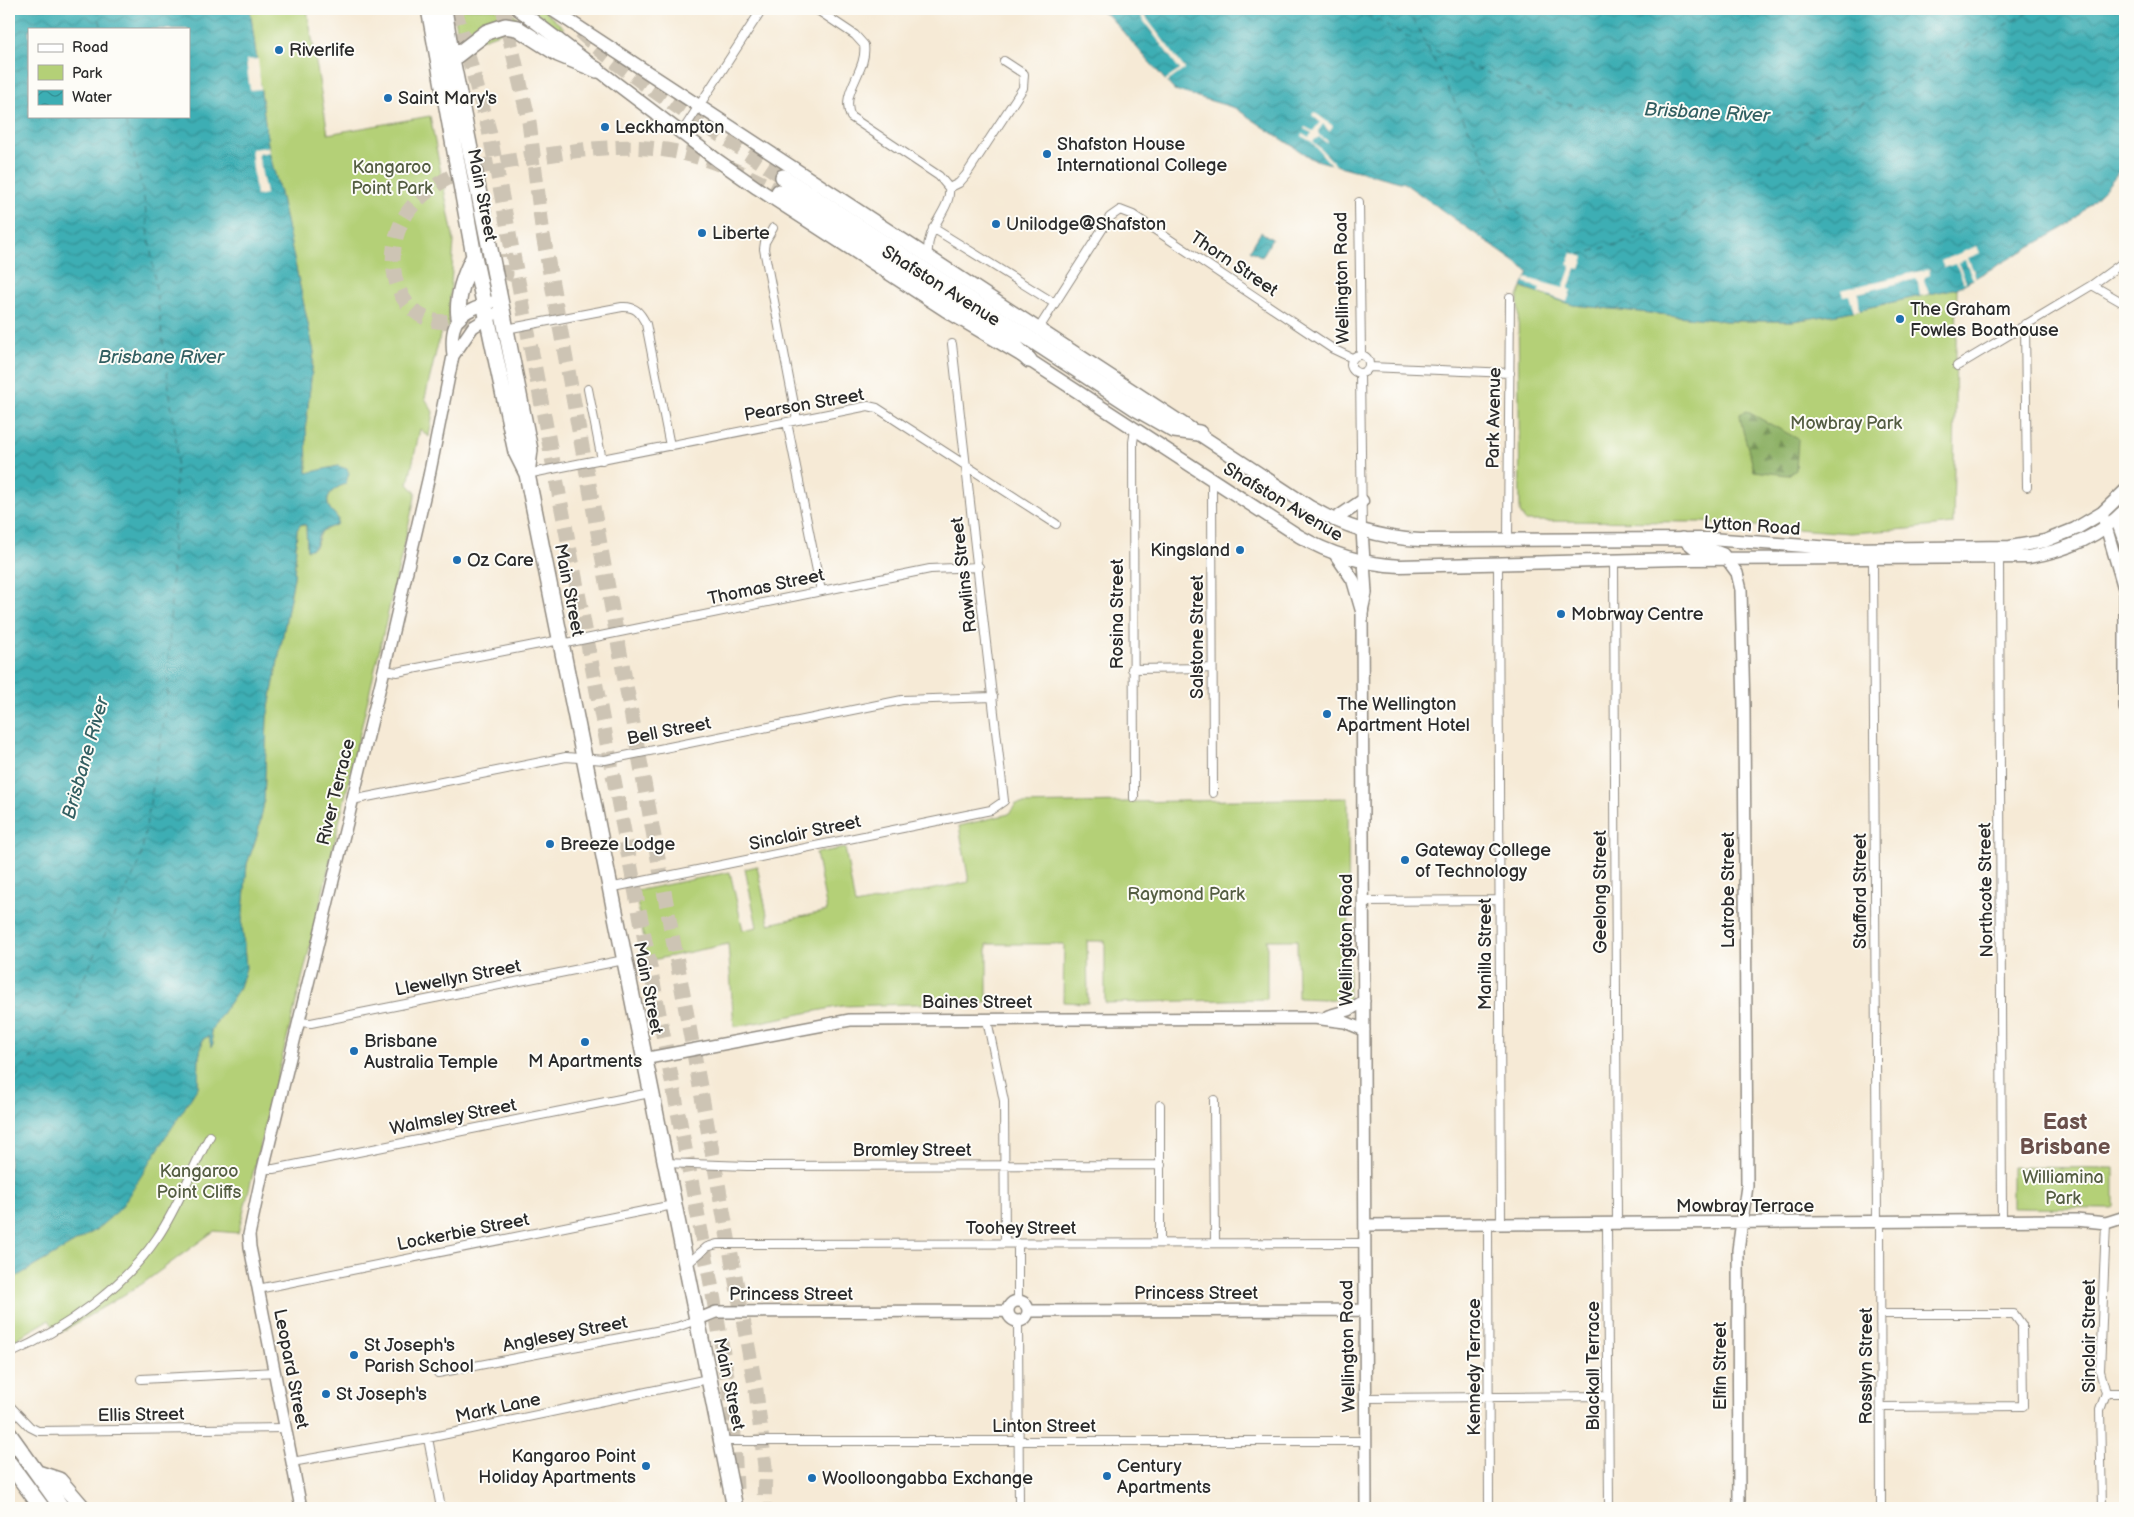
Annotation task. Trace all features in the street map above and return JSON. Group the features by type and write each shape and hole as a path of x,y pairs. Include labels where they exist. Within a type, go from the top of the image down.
{"highway":[{"name":"Main Street","path":"429,9 474,256 516,452 527,474 643,1059 735,1508"},
{"name":"Main Street","path":"444,9 452,59 530,450 527,474"},
{"path":"452,59 487,32 505,26 517,28 558,54 597,70"},
{"path":"783,177 1137,409 1174,430 1199,433"},
{"path":"779,192 819,214 1000,332 1029,360"},
{"path":"459,317 458,310 467,270 474,256"},
{"path":"9,1434 62,1508"},
{"path":"9,1463 42,1508"},
{"path":"38,1473 60,1480 83,1508"},
{"path":"9,1477 29,1508"}],"main road":[{"name":"Shafston Avenue","path":"518,9 717,160 779,203 945,310 1029,360 1299,536 1336,555 1364,562"},
{"name":"Shafston Avenue","path":"551,9 1334,520 1362,530"},
{"name":"River Terrace","path":"249,1235 263,1169 429,476 453,356 451,341 459,317 501,305"},
{"name":"River Terrace","path":"453,356 486,310"},
{"name":"Lytton Road","path":"1362,530 1404,539 1682,538 1845,549 2010,547 2028,545 2062,535 2102,513 2125,491"},
{"path":"1334,520 1362,501"},
{"name":"Lytton Road","path":"1364,562 1400,566 1614,560 2028,557 2049,553 2086,539 2105,528 2125,510"},
{"path":"2102,513 2125,591 2125,708"},
{"path":"2116,519 2125,544"},
{"name":"Wellington Road","path":"1362,530 1366,593 1362,611 1366,1508"},
{"path":"1682,538 1694,548 1712,550 1728,559"},
{"path":"1336,555 1353,580 1362,611"},
{"name":"Latrobe Street","path":"1728,559 1737,573 1741,590 1744,706 1747,1186 1740,1223"},
{"name":"Baines Street","path":"1314,1018 1345,1012 1364,1001"},
{"name":"Baines Street","path":"643,1059 843,1021 1314,1018 1345,1022 1364,1030"},
{"name":"Mowbray Terrace","path":"1365,1225 1878,1223 2076,1220 2106,1223 2125,1217"},
{"name":"Elfin Street","path":"1739,1508 1738,1276 1740,1223"},
{"name":"Leopard Street","path":"249,1235 301,1508"},
{"path":"1018,1301 1026,1305 1028,1311 1026,1317 1018,1321 1012,1319 1008,1311 1010,1305 1018,1301"},
{"name":"Princess Street","path":"1028,1311 1365,1310"},
{"name":"Princess Street","path":"696,1320 716,1312 1008,1311"}],"street":[{"path":"682,132 762,9"},
{"path":"816,9 855,35 864,45 863,61 847,100 851,117 939,176 949,188 948,201 933,228 927,244 928,256"},
{"path":"949,188 959,183 966,175 1023,88 1024,74 1004,61"},
{"name":"Wellington Road","path":"1359,202 1360,354"},
{"name":"Thorn Street","path":"1039,328 1110,217 1120,210 1127,211 1333,349 1352,358"},
{"path":"773,228 765,242 764,250 797,420"},
{"path":"933,228 1054,303"},
{"path":"1957,366 2092,285 2125,260"},
{"path":"2092,285 2125,304"},
{"name":"Park Avenue","path":"1508,540 1510,297"},
{"path":"506,328 622,307 630,306 638,310 646,324 670,446"},
{"path":"2025,324 2027,487"},
{"name":"Rawlins Street","path":"952,344 994,697 1004,801"},
{"path":"1369,367 1368,359 1360,354 1352,358 1351,367 1360,373 1369,367 1510,373"},
{"name":"Wellington Road","path":"1360,373 1362,530"},
{"path":"588,389 602,460"},
{"name":"Pearson Street","path":"527,474 864,406 873,406 1056,524"},
{"path":"788,422 821,591"},
{"name":"Rosina Street","path":"1134,798 1132,669 1133,442 1135,430"},
{"name":"Salstone Street","path":"1212,480 1213,793"},
{"name":"Northcote Street","path":"1999,558 2002,1221"},
{"name":"Stafford Street","path":"1873,559 1878,1223"},
{"name":"Geelong Street","path":"1612,1224 1614,560"},
{"name":"Manilla Street","path":"1498,564 1501,1225"},
{"name":"Thomas Street","path":"384,670 397,672 560,642 930,569 978,567"},
{"path":"1132,669 1212,668"},
{"name":"Bell Street","path":"352,800 566,757 605,760 902,700 994,697"},
{"name":"Sinclair Street","path":"609,888 991,810 1004,801"},
{"path":"1364,901 1499,900"},
{"name":"Llewellyn Street","path":"298,1022 311,1023 624,960"},
{"path":"987,1020 1003,1091 1004,1243"},
{"name":"Walmsley Street","path":"263,1169 274,1169 650,1093"},
{"path":"1214,1100 1215,1243"},
{"path":"1160,1106 1160,1244"},
{"path":"9,1354 71,1321 119,1281 157,1238 186,1186 210,1136"},
{"name":"Bromley Street","path":"664,1163 747,1166 1160,1164"},
{"name":"Lockerbie Street","path":"258,1289 673,1205"},
{"name":"Rosslyn Street","path":"1878,1223 1881,1508"},
{"name":"Sinclair Street","path":"2102,1508 2100,1410 2106,1393 2100,1371 2106,1223"},
{"name":"Blackall Terrace","path":"1609,1508 1608,1396 1612,1224"},
{"name":"Kennedy Terrace","path":"1488,1225 1489,1508"},
{"name":"Toohey Street","path":"685,1266 707,1246 717,1244 1365,1242"},
{"path":"1018,1243 1018,1301"},
{"path":"1880,1314 2014,1314 2022,1325 2023,1406 1880,1407"},
{"name":"Anglesey Street","path":"438,1373 678,1328 696,1320"},
{"path":"1018,1321 1019,1508"},
{"path":"141,1379 275,1372"},
{"name":"Mark Lane","path":"292,1462 428,1438 708,1379"},
{"path":"2106,1393 2125,1393"},
{"path":"1366,1398 1608,1396"},
{"name":"Ellis Street","path":"9,1405 32,1428 40,1431 285,1428"},
{"path":"428,1438 442,1508"},
{"name":"Linton Street","path":"722,1441 1366,1440"}],"green space":[{"name":"Kangaroo Point Cliffs","path":"250,9 307,9 328,134 430,116 454,241 448,328 441,331 425,398 433,412 429,437 420,429 408,484 416,493 311,943 238,1233 214,1231 142,1284 58,1334 49,1320 9,1343 9,1281 96,1230 198,1087 199,1057 203,1039 209,1036 211,1046 213,1044 211,1030 240,987 246,968 242,924 247,864 257,836 264,803 267,718 294,578 297,530 301,524 306,526 307,550 315,547 322,531 337,524 338,519 330,509 328,500 331,493 346,483 338,466 307,474 306,424 314,352 280,193 269,152"},
{"path":"454,9 507,9 525,24 459,47"},
{"path":"529,9 542,9 564,28 559,34"},
{"name":"Mowbray Park","path":"1522,287 1573,305 1726,321 1793,321 1843,313 1957,288 1953,524 1850,533 1700,522 1525,521 1520,512 1518,297"},
{"path":"1746,411 1798,439 1796,470 1788,475 1754,471 1742,429 1740,414"},
{"name":"Raymond Park","path":"1348,798 1349,1000 1298,998 1297,940 1267,940 1267,999 1105,1003 1105,941 1087,941 1088,1003 1063,1002 1064,944 987,944 987,1002 842,1006 734,1027 728,944 648,961 635,891 730,872 743,930 757,927 745,869 757,866 769,924 827,911 816,853 845,848 855,905 969,882 959,826 1009,814 1016,804"},
{"name":"Williamina Park","path":"2012,1167 2114,1168 2114,1207 2111,1209 2012,1208"}],"water":[{"name":"Brisbane River","path":"9,9 250,9 269,152 280,193 314,352 306,424 307,473 338,466 347,469 349,473 346,483 331,493 328,500 330,509 338,519 337,524 322,531 314,546 307,550 306,525 301,524 297,530 294,577 267,718 264,803 257,836 247,864 242,924 246,968 240,987 211,1030 213,1044 211,1047 209,1036 203,1039 199,1057 198,1087 120,1209 96,1230 9,1281"},
{"name":"Brisbane River","path":"1096,9 2125,9 2125,164 2105,189 2069,225 1957,288 1843,313 1793,321 1726,321 1573,305 1522,287 1529,272 1404,183 1312,159 1235,108 1174,90 1109,16"},
{"path":"1261,232 1272,239 1262,257 1250,250"}],"pier":[{"path":"1144,15 1185,69 1167,82 1165,80 1180,70 1141,17"},
{"path":"258,59 261,89 250,90 246,60"},
{"path":"1314,112 1333,126 1329,131 1323,124 1318,131 1319,135 1328,141 1327,143 1319,137 1313,141 1337,166 1331,165 1312,142 1301,136 1302,133 1309,137 1312,133 1304,129 1305,127 1313,131 1320,122 1312,115"},
{"path":"268,147 269,152 258,154 266,194 256,196 251,149"},
{"path":"1977,246 1980,253 1968,258 1976,277 1973,279 1965,260 1958,263 1966,282 1964,283 1956,264 1944,268 1941,261"},
{"path":"1572,253 1584,257 1580,269 1576,268 1568,289 1571,290 1567,302 1539,292 1540,288 1524,283 1526,278 1563,288 1571,266 1568,264"},
{"path":"1929,269 1930,275 1925,277 1924,280 1929,294 1920,296 1916,279 1858,293 1860,310 1854,311 1849,295 1843,296 1841,290"}],"ferry route":[{"path":"97,9 102,28"},
{"path":"1357,9 1427,47 1558,103 1649,116 1745,119 1858,105"},
{"path":"1408,9 1507,205 1578,255 1649,235 1769,166 1860,105 2034,9"},
{"path":"9,1085 65,1017 140,862 167,703 177,447 143,191 125,118"}],"tunnel":[{"path":"455,9 489,130 712,1289 733,1412 736,1489"},
{"path":"503,9 529,122 543,235 756,1390 765,1467 764,1508"},
{"path":"580,32 653,90 783,177"},
{"path":"470,316 446,322 427,319 411,309 401,293 395,275 393,254 397,233 407,213 429,190 457,174 490,165 576,151 630,147 648,148 696,156 752,178 779,192"},
{"path":"496,301 506,274 505,254"}],"place":[{"name":"Riverlife","path":"279,50"},
{"name":"Saint Mary's","path":"388,98"},
{"name":"Leckhampton","path":"605,127"},
{"name":"Shafston House International College","path":"1047,154"},
{"name":"Unilodge@Shafston","path":"996,224"},
{"name":"Liberte","path":"702,233"},
{"name":"The Graham Fowles Boathouse","path":"1900,319"},
{"name":"Kingsland","path":"1240,550"},
{"name":"Oz Care","path":"457,560"},
{"name":"Mobrway Centre","path":"1561,614"},
{"name":"The Wellington Apartment Hotel","path":"1327,714"},
{"name":"Breeze Lodge","path":"550,844"},
{"name":"Gateway College of Technology","path":"1405,860"},
{"name":"M Apartments","path":"585,1042"},
{"name":"Brisbane Australia Temple","path":"354,1051"},
{"name":"St Joseph's Parish School","path":"354,1355"},
{"name":"St Joseph's","path":"326,1394"},
{"name":"Kangaroo Point Holiday Apartments","path":"646,1466"},
{"name":"Century Apartments","path":"1107,1476"},
{"name":"Woolloongabba Exchange","path":"812,1478"}],"district":[{"name":"East Brisbane","path":"2065,1134"}],"park label":[{"name":"Kangaroo Point Park","path":"392,177"}]}
